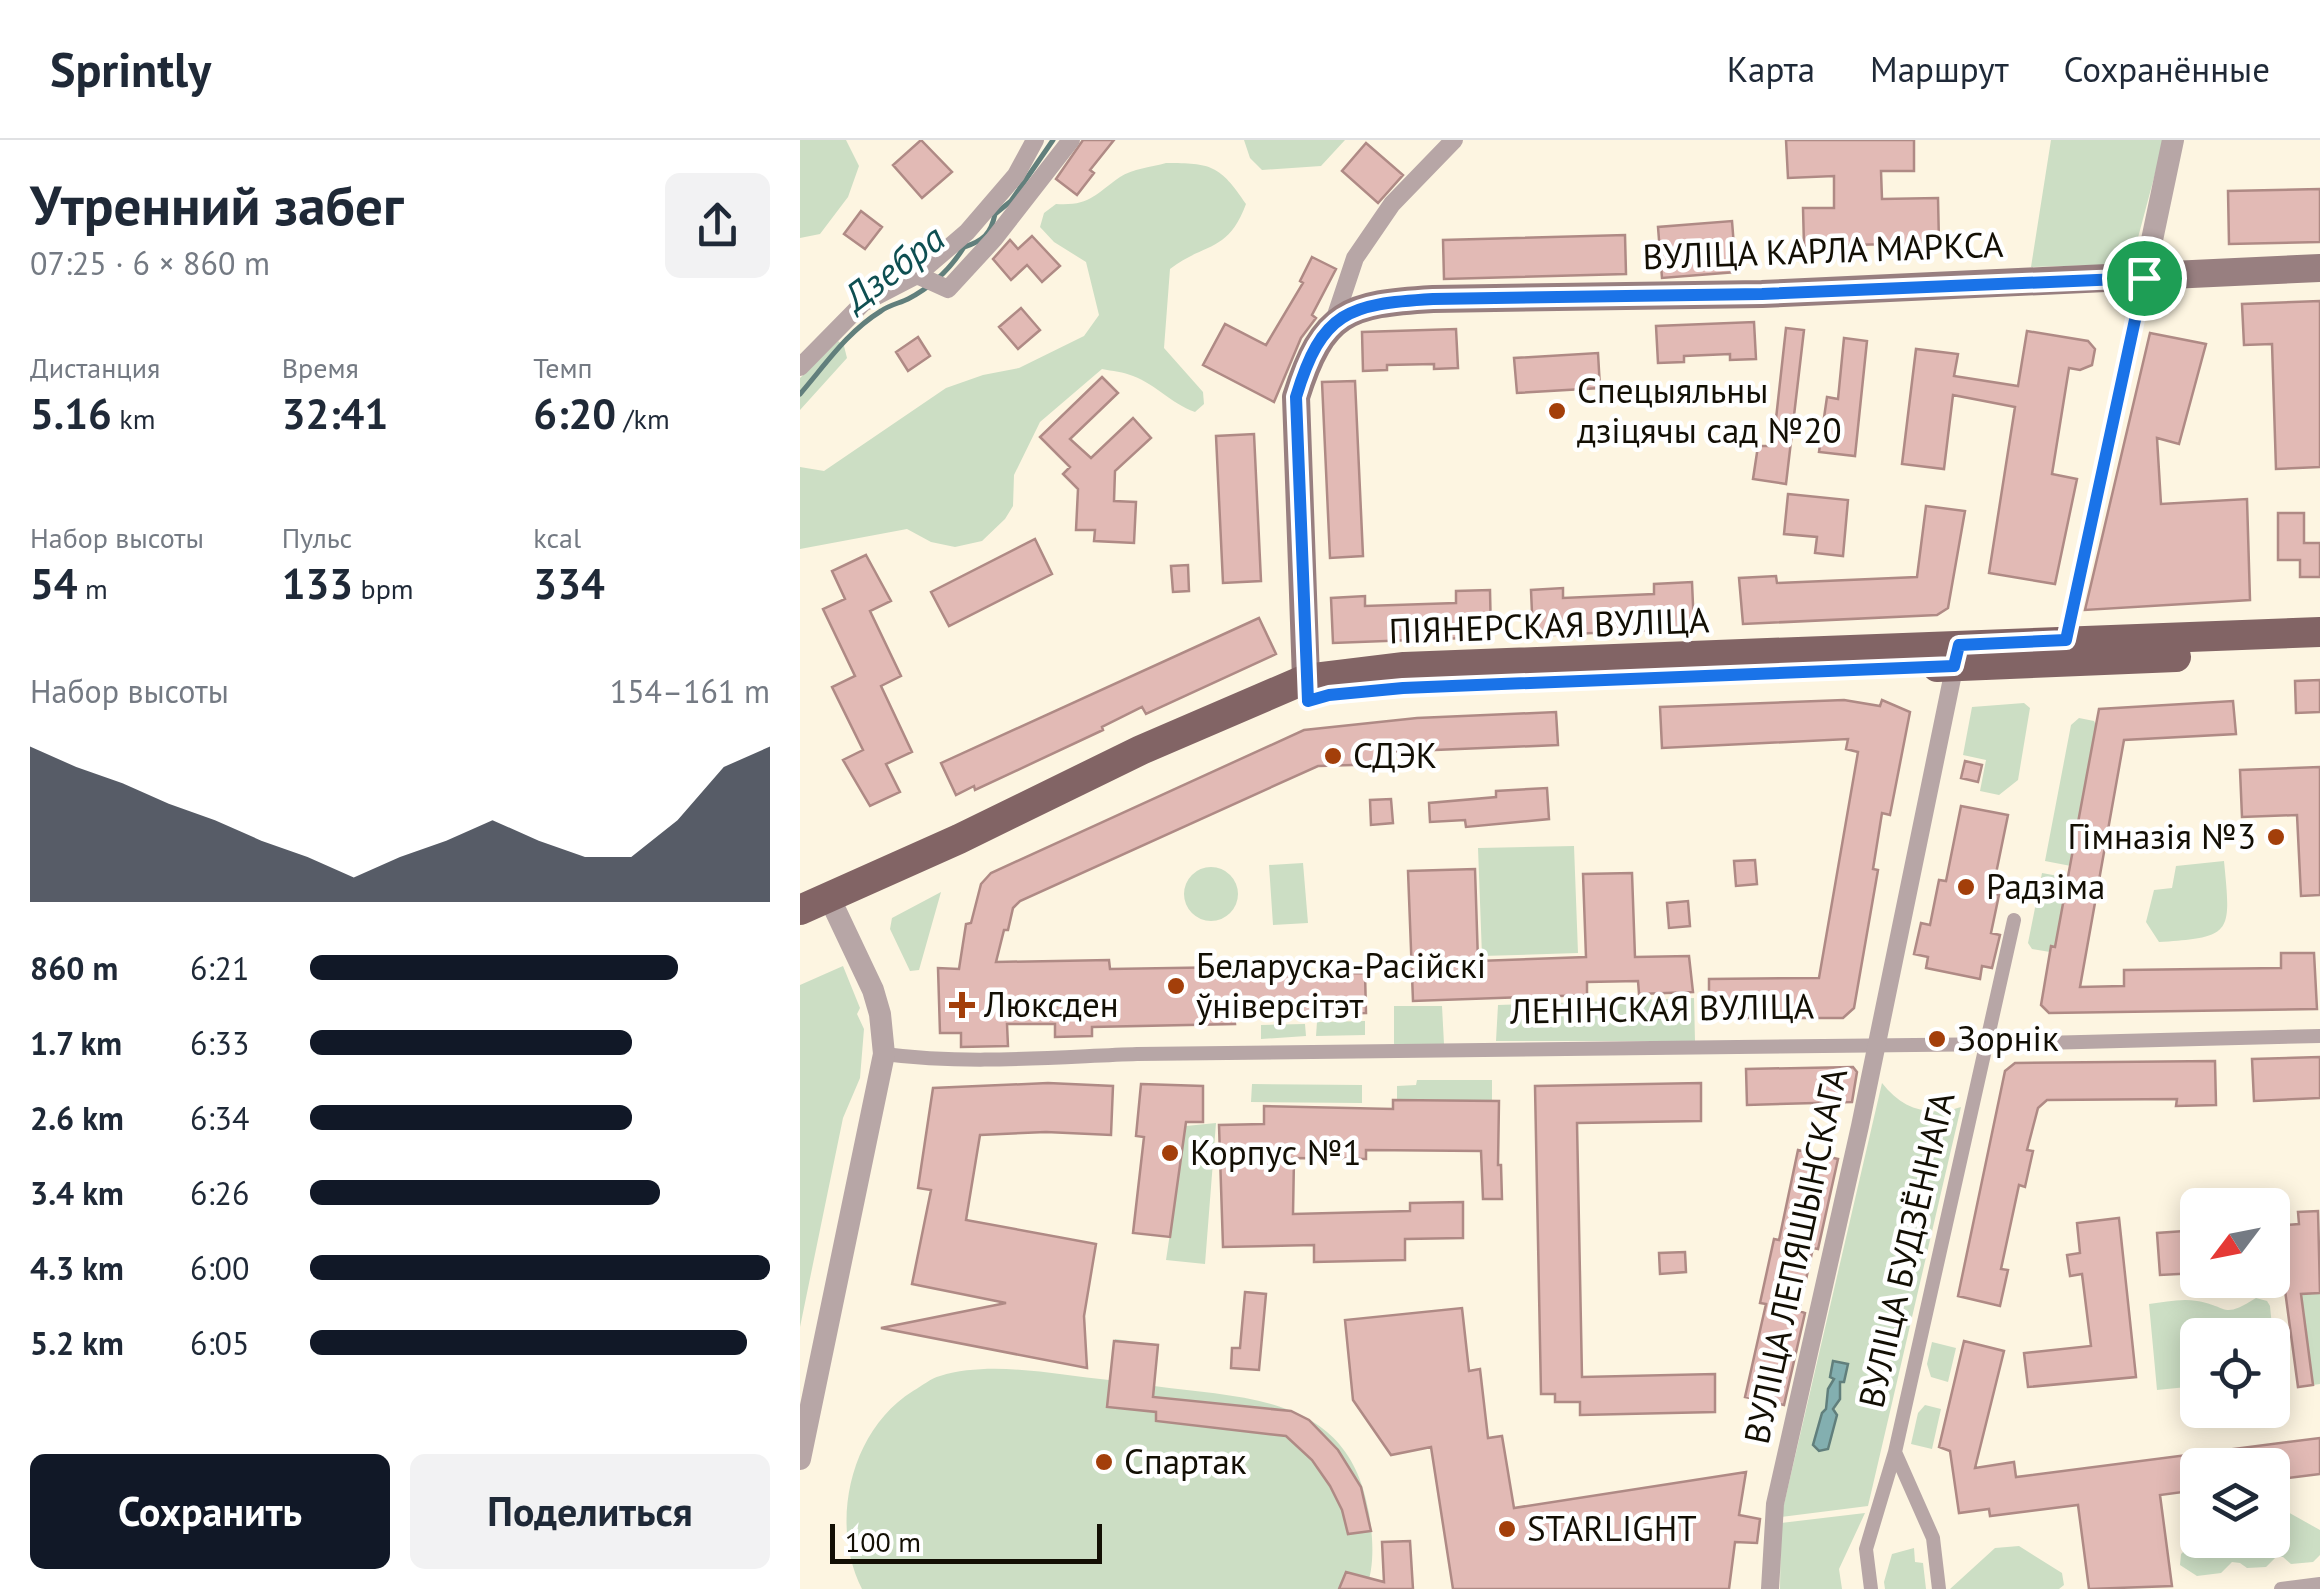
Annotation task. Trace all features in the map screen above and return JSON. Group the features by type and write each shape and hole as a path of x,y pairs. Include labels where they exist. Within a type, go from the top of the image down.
{"main road":[{"name":"ВУЛІЦА КАРЛА МАРКСА","path":"1332,324 1354,310 1379,302 1762,294 2320,268"},
{"path":"1307,690 1296,397 1308,361 1332,324"},
{"name":"ПІЯНЕРСКАЯ ВУЛІЦА","path":"1957,655 2066,640 2320,632"},
{"name":"ПІЯНЕРСКАЯ ВУЛІЦА","path":"833,905 959,838 1141,750 1307,690 1404,668 2320,651"},
{"path":"800,910 833,905"},
{"path":"800,929 833,905"}],"street":[{"path":"800,367 863,302 917,275 967,232 1016,175 1035,140"},
{"path":"917,275 948,288 994,239 1071,140"},
{"path":"1332,324 1355,258 1392,204 1454,140"},
{"path":"2066,640 2173,140"},
{"name":"ВУЛІЦА ЛЕПЯШЫНСКАГА","path":"1770,1589 1775,1504 1957,655"},
{"path":"801,1451 808,1385 884,1054 873,990 833,905"},
{"name":"ВУЛІЦА БУДЗЁННАГА","path":"1940,1589 1933,1538 1895,1452 2014,920"},
{"name":"ЛЕНІНСКАЯ ВУЛІЦА","path":"884,1054 918,1059 1012,1059 2320,1036"},
{"path":"1871,1589 1866,1550 1895,1452"},
{"path":"2281,1589 2320,1584"}],"green space":[{"path":"800,140 846,140 859,166 848,197 820,234 800,238"},
{"path":"1244,140 1345,140 1321,166 1262,170 1250,158"},
{"path":"2051,140 2164,140 2131,264 2031,267"},
{"path":"1166,163 1213,169 1229,181 1246,204 1223,239 1170,269 1164,348 1203,392 1204,404 1195,412 1142,380 1102,369 1040,422 1014,475 1013,506 982,541 955,547 931,542 907,529 800,549 800,467 824,471 946,388 1019,368 1084,336 1099,315 1086,262 1054,242 1040,227 1044,213 1056,204 1091,198 1130,172"},
{"path":"838,341 847,358 800,410 800,378"},
{"path":"2024,703 2030,708 2018,780 1999,795 1980,791 1986,760 1963,755 1972,707"},
{"path":"2079,718 2096,725 2071,866 2045,861 2071,725"},
{"path":"1574,846 1578,953 1482,956 1478,848"},
{"path":"2224,861 2227,904 2222,927 2201,938 2159,942 2146,922 2154,890 2172,888 2176,866"},
{"path":"1303,863 1308,923 1273,925 1269,865"},
{"path":"1211,867 1230,875 1238,894 1230,913 1211,921 1192,913 1184,894 1192,875"},
{"path":"2042,873 2069,878 2055,947 2051,946 2050,952 2032,949 2028,943"},
{"path":"941,892 919,970 910,971 890,929 892,918"},
{"path":"843,966 864,1029 860,1078 843,1118 800,1327 800,985"},
{"path":"1694,998 1695,1041 1496,1041 1498,1005"},
{"path":"1394,1006 1442,1006 1444,1044 1394,1044"},
{"path":"1365,1021 1365,1035 1316,1036 1317,1022"},
{"path":"1305,1024 1306,1036 1261,1039 1261,1025"},
{"path":"1417,1080 1492,1080 1492,1101 1397,1099 1397,1086 1416,1085"},
{"path":"1882,1083 1899,1100 1917,1109 1961,1107 1868,1506 1781,1517"},
{"path":"1252,1084 1362,1085 1362,1103 1251,1102"},
{"path":"1216,1123 1205,1264 1166,1260 1186,1126"},
{"path":"2320,1293 2320,1384 2313,1385 2301,1294"},
{"path":"2256,1298 2267,1301 2271,1318 2180,1318 2180,1388 2157,1390 2149,1304 2191,1300 2225,1310"},
{"name":"Спартак","path":"1115,1339 1159,1345 1154,1386 1259,1401 1290,1410 1317,1424 1340,1445 1358,1474 1369,1513 1372,1551 1366,1589 862,1589 847,1536 847,1508 860,1454 891,1408 933,1378 960,1371 1024,1370 1109,1380"},
{"path":"1932,1342 1956,1348 1948,1382 1931,1377 1927,1364"},
{"path":"1925,1405 1941,1409 1932,1449 1911,1444 1918,1413"},
{"path":"1865,1513 1839,1569 1842,1589 1780,1589 1781,1523"},
{"path":"2290,1513 2320,1530 2320,1555 2313,1562 2291,1564 2284,1558 2290,1558"},
{"path":"2019,1546 2062,1573 2064,1585 2059,1589 1950,1589 1995,1548"},
{"path":"1914,1548 1915,1562 1923,1563 1926,1589 1885,1589 1892,1554"},
{"path":"2181,1558 2275,1558 2266,1567 2247,1568 2232,1562 2221,1573 2197,1576 2180,1565"}],"water":[{"path":"1833,1361 1848,1364 1844,1382 1840,1382 1840,1399 1833,1409 1837,1415 1828,1449 1819,1451 1813,1445 1834,1379 1830,1377"}],"building":[{"path":"921,140 952,172 922,198 893,165"},
{"path":"1083,140 1114,140 1090,170 1094,173 1077,195 1056,179"},
{"path":"1786,140 1914,140 1914,171 1881,171 1882,199 1938,198 1939,243 1804,246 1803,208 1834,208 1834,176 1788,178"},
{"path":"1366,143 1403,175 1378,203 1342,171"},
{"path":"2320,189 2320,242 2229,244 2228,191"},
{"path":"861,211 882,227 865,249 844,234"},
{"path":"1732,221 1736,272 1662,278 1658,227"},
{"path":"1625,235 1626,274 1444,279 1443,240"},
{"path":"1032,236 1060,266 1042,282 1027,265 1011,280 993,259 1010,240 1018,249"},
{"path":"1312,257 1336,269 1274,402 1203,365 1225,324 1266,345 1303,283 1300,281"},
{"path":"2320,301 2320,467 2276,469 2272,344 2244,345 2242,304"},
{"path":"1021,308 1040,330 1018,349 999,327"},
{"path":"1754,322 1756,359 1730,360 1730,354 1684,356 1684,362 1658,363 1656,326"},
{"path":"1786,328 1804,330 1786,484 1753,479 1758,446 1773,446"},
{"path":"1456,329 1458,368 1387,365 1387,370 1363,371 1362,332"},
{"path":"2027,331 2088,341 2095,349 2092,365 2080,370 2069,368 2052,474 2077,479 2055,584 1989,573 2015,407 1953,395 1944,469 1902,464 1916,349 1958,354 1954,376 2018,386"},
{"path":"2150,333 2206,344 2179,444 2157,438 2161,504 2247,499 2250,600 2085,610"},
{"path":"918,337 930,356 908,371 896,352"},
{"path":"1844,338 1867,341 1855,456 1819,452 1827,397 1838,399"},
{"path":"1598,353 1600,388 1517,393 1514,358"},
{"path":"1102,377 1118,393 1070,439 1091,458 1133,418 1151,438 1115,471 1114,501 1136,502 1134,543 1094,541 1095,530 1076,530 1078,489 1063,474 1070,467 1040,437"},
{"path":"1355,381 1363,556 1330,558 1322,382"},
{"path":"1254,434 1261,581 1223,583 1216,436"},
{"path":"1788,494 1848,500 1843,556 1815,553 1817,537 1784,534"},
{"path":"1926,506 1965,511 1948,608 1937,615 1743,624 1739,578 1776,576 1777,583 1917,577"},
{"path":"2278,513 2304,513 2304,543 2320,543 2320,577 2300,577 2300,560 2278,560"},
{"path":"1035,539 1052,574 949,626 931,592"},
{"path":"866,555 891,601 870,611 901,676 881,686 912,752 886,764 900,792 870,806 843,760 863,750 832,687 855,676 823,609 845,599 832,571"},
{"path":"1188,565 1189,591 1173,592 1171,566"},
{"path":"1692,582 1694,628 1533,636 1531,590 1563,588 1563,598 1654,594 1654,584"},
{"path":"1490,590 1491,637 1333,643 1331,598 1365,596 1365,606 1456,603 1456,591"},
{"path":"1259,618 1276,654 1146,714 1142,707 1102,727 1103,730 975,790 974,786 956,795 941,763"},
{"path":"2320,680 2320,712 2296,713 2295,681"},
{"path":"1844,700 1880,706 1882,700 1910,712 1890,815 1882,813 1873,869 1878,870 1854,1008 1843,1018 1709,1018 1709,979 1819,978 1858,752 1846,749 1848,739 1662,748 1660,707"},
{"path":"2233,701 2236,734 2124,740 2080,987 2124,986 2124,970 2281,968 2281,953 2314,953 2317,1009 2049,1013 2041,1005 2099,709"},
{"path":"1556,712 1558,745 1386,752 1387,764 1318,766 1020,901 1013,908 1008,930 1004,930 996,962 1109,960 1110,969 1233,967 1234,976 1365,973 1366,1013 1234,1016 1235,1024 1092,1027 1092,1036 1055,1037 1055,1024 1007,1024 1008,1046 961,1047 961,1033 940,1033 938,968 959,969 966,924 971,923 981,884 991,873 1304,730 1417,718"},
{"path":"1965,761 1982,765 1978,782 1961,778"},
{"path":"2320,767 2320,895 2301,896 2297,815 2242,817 2240,770"},
{"path":"1547,788 1549,819 1466,827 1465,820 1430,822 1429,803 1496,797 1496,791"},
{"path":"1391,799 1393,823 1371,825 1370,800"},
{"name":"Радзіма","path":"1961,806 2008,815 1992,893 1999,895 1991,933 2000,935 1992,968 1982,966 1980,979 1926,968 1928,957 1914,954 1921,923 1930,925 1939,880 1946,881"},
{"path":"1755,860 1757,884 1736,886 1734,861"},
{"path":"1475,869 1478,961 1586,957 1583,874 1632,873 1635,957 1689,956 1693,992 1639,994 1638,981 1587,982 1587,995 1413,1001 1408,871"},
{"path":"1688,901 1690,926 1669,928 1667,903"},
{"path":"2320,1057 2320,1098 2254,1101 2252,1059"},
{"path":"2215,1061 2216,1105 2176,1106 2177,1099 2047,1100 2038,1108 2027,1150 2033,1151 2025,1187 2019,1185 2001,1269 2008,1270 2000,1306 1958,1296 2005,1071 2015,1063"},
{"path":"1853,1067 1857,1072 1852,1102 1747,1105 1746,1069"},
{"path":"1048,1083 1113,1086 1111,1135 980,1135 966,1220 1096,1244 1084,1316 1087,1368 881,1328 1006,1303 912,1284 931,1190 918,1188 933,1088"},
{"path":"1701,1083 1701,1121 1577,1123 1582,1377 1715,1374 1715,1412 1580,1415 1580,1402 1555,1402 1555,1394 1541,1394 1535,1086"},
{"path":"1141,1084 1203,1086 1203,1122 1186,1122 1170,1237 1133,1233 1144,1137 1136,1136"},
{"path":"1393,1100 1499,1101 1502,1199 1483,1199 1481,1151 1366,1150 1366,1159 1294,1158 1293,1214 1410,1211 1410,1203 1463,1202 1463,1238 1405,1239 1405,1260 1314,1262 1314,1245 1223,1247 1219,1125 1264,1124 1264,1106 1393,1109"},
{"path":"1798,1150 1838,1159 1799,1311 1805,1313 1784,1405 1745,1397 1766,1304 1760,1303 1774,1239 1779,1240"},
{"path":"2318,1211 2320,1293 2301,1294 2313,1385 2298,1387 2286,1298 2290,1298 2290,1225 2299,1224 2298,1212"},
{"path":"2119,1218 2136,1377 2028,1387 2024,1353 2091,1346 2082,1274 2070,1276 2067,1255 2080,1253 2077,1223"},
{"path":"2180,1231 2180,1274 2160,1275 2157,1233"},
{"path":"1685,1252 1686,1272 1660,1274 1659,1253"},
{"path":"1245,1292 1266,1294 1259,1370 1231,1368 1232,1348 1240,1348"},
{"path":"1462,1308 1469,1371 1480,1369 1488,1438 1502,1436 1514,1508 1746,1472 1739,1515 1760,1519 1757,1543 1735,1542 1729,1589 1453,1589 1431,1447 1391,1455 1353,1400 1345,1320"},
{"path":"1114,1341 1158,1345 1153,1397 1291,1411 1309,1420 1338,1450 1361,1487 1371,1531 1348,1534 1330,1486 1312,1460 1286,1436 1156,1421 1156,1412 1107,1407"},
{"path":"1964,1341 2004,1351 1975,1468 2014,1462 2016,1477 2180,1456 2180,1492 2160,1495 2172,1586 2089,1589 2078,1505 1990,1516 1989,1509 1959,1513 1950,1451 1939,1447"},
{"path":"2320,1438 2320,1474 2290,1478 2290,1448 2242,1448"},
{"path":"1410,1541 1413,1589 1339,1589 1346,1572 1384,1582 1382,1542"}],"waterway":[{"name":"Дзебра","path":"800,394 869,319 925,289 947,270 964,247 985,236 995,214 1011,201 1053,140"}],"place":[{"name":"Спецыяльны дзіцячы сад №20","path":"1557,411"},
{"name":"СДЭК","path":"1333,756"},
{"name":"Гімназія №3","path":"2276,837"},
{"name":"Радзіма","path":"1966,887"},
{"name":"Беларуска-Расійскі ўніверсітэт","path":"1176,986"},
{"name":"Люксден","path":"962,1005"},
{"name":"Зорнік","path":"1937,1039"},
{"name":"Корпус №1","path":"1170,1153"},
{"name":"Спартак","path":"1104,1462"},
{"name":"STARLIGHT","path":"1507,1529"}],"route":[{"path":"2144,278 2066,640 1959,645 1954,666 1403,688 1329,695 1308,701 1296,397 1308,361 1332,324 1354,310 1379,302 1433,299 1762,294 2144,278"}]}
